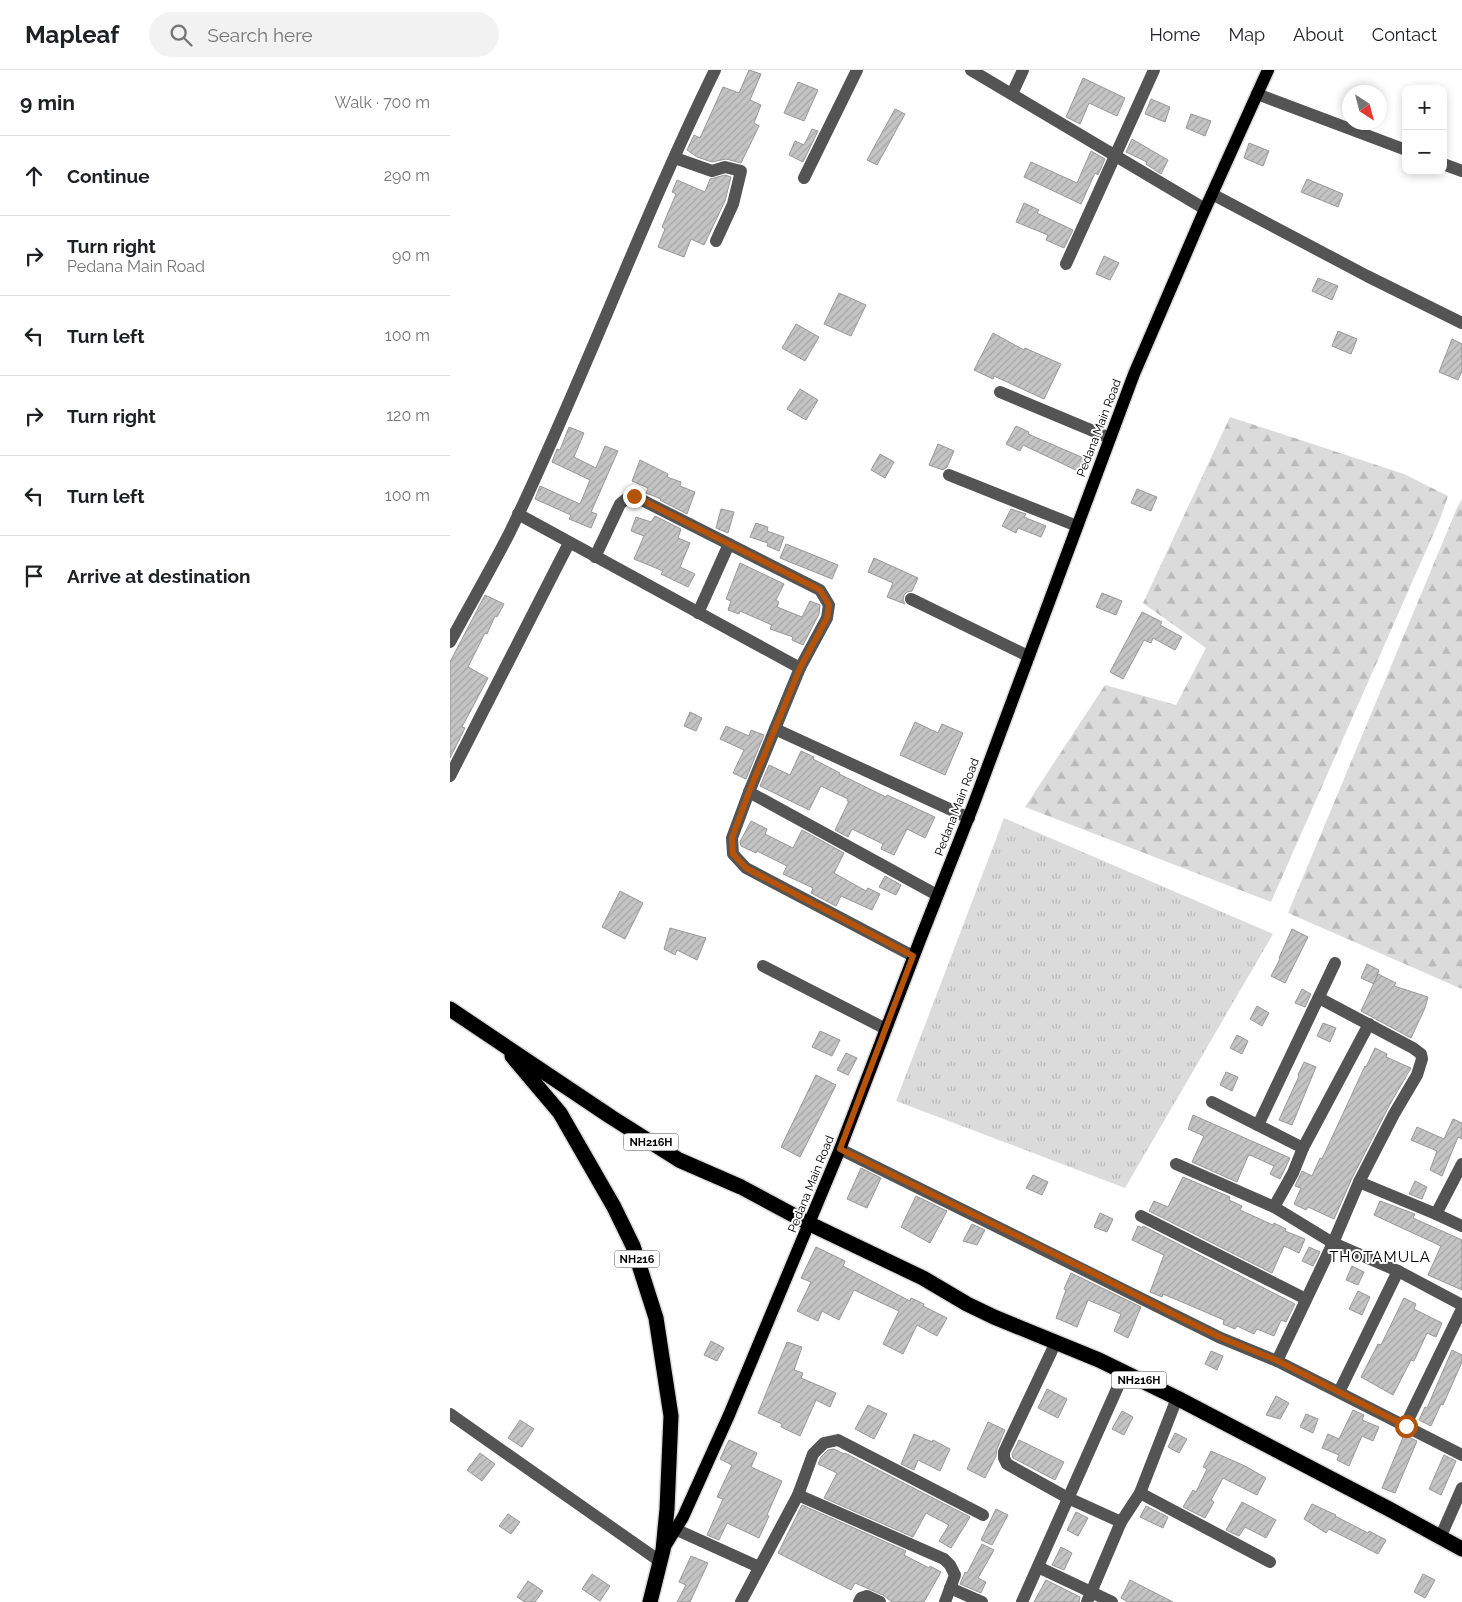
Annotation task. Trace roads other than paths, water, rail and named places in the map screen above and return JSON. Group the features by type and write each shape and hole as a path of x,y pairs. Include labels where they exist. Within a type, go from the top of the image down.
{"highway":[{"name":"NH216","path":"450,1009 502,1045 560,1113 614,1207 633,1246 656,1318 671,1416 667,1509 662,1556 650,1602"},
{"name":"NH216H","path":"502,1045 679,1160 741,1187 810,1224 923,1278 981,1310 1056,1342 1177,1398 1338,1484 1390,1509 1462,1550"}],"main road":[{"name":"Pedana Main Road","path":"662,1556 683,1517 729,1415 810,1224 968,818 1134,374 1205,209 1268,70"}],"street":[{"path":"450,642 518,514 715,70"},
{"path":"804,178 857,70"},
{"path":"971,70 1205,209"},
{"path":"1012,94 1023,70"},
{"path":"1066,264 1154,70"},
{"path":"1258,94 1402,148"},
{"path":"675,158 712,171 725,167 741,171 733,204 716,241"},
{"path":"1447,165 1462,171"},
{"path":"1212,194 1367,276 1462,323"},
{"path":"1000,392 1110,438"},
{"path":"949,475 1077,526"},
{"path":"595,557 620,504 634,496 820,590 829,605 827,618 800,668 749,792 732,838 733,854 746,868 913,956"},
{"path":"518,514 569,544 800,668"},
{"path":"450,776 569,544"},
{"path":"698,613 729,544"},
{"path":"911,599 1028,656"},
{"path":"775,729 968,818"},
{"path":"749,792 938,895"},
{"path":"1258,1125 1336,963"},
{"path":"763,966 886,1029"},
{"path":"1276,1360 1333,1243 1358,1182 1417,1075 1422,1060 1420,1054 1413,1048 1319,998"},
{"path":"1274,1207 1368,1024"},
{"path":"1212,1102 1303,1148"},
{"path":"840,1149 1189,1322 1276,1360 1462,1455"},
{"path":"1176,1164 1274,1207 1333,1243 1398,1271 1462,1306"},
{"path":"1436,1214 1462,1164"},
{"path":"1358,1182 1462,1226"},
{"path":"1141,1216 1306,1299"},
{"path":"1339,1392 1398,1271"},
{"path":"1406,1426 1462,1310"},
{"path":"1056,1342 1004,1452 1004,1458 1007,1464 1068,1498 1122,1522"},
{"path":"1022,1602 1124,1373"},
{"path":"1089,1597 1122,1522 1140,1493 1177,1398"},
{"path":"450,1414 662,1556"},
{"path":"741,1602 798,1495 813,1454 824,1443 838,1440 983,1515"},
{"path":"1440,1538 1462,1488"},
{"path":"1140,1493 1270,1562"},
{"path":"798,1495 944,1559 950,1565 955,1575 944,1602"},
{"path":"676,1529 760,1567"},
{"path":"1038,1567 1089,1597 1112,1602"},
{"path":"950,1588 982,1602"},
{"path":"859,1602 861,1598 867,1596 880,1602"}],"district":[{"name":"THOTAMULA","path":"1380,1257"}]}
